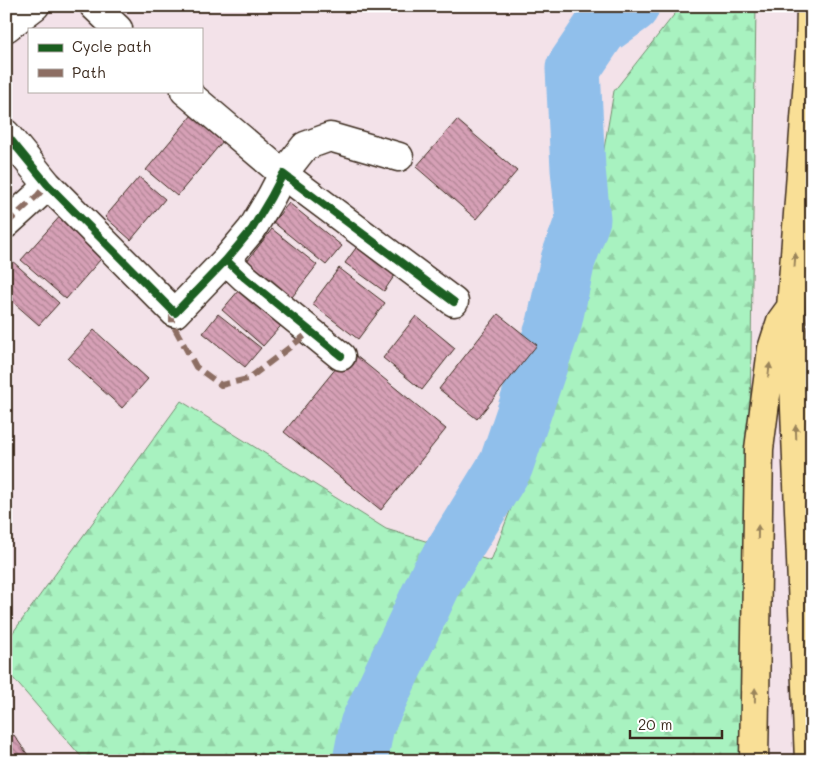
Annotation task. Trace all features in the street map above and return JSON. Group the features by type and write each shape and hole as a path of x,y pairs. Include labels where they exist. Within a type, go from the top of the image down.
{"highway":[{"path":"809,761 791,308 809,62 811,6"},
{"path":"754,761 759,449 772,349 780,321 791,308"}],"street":[{"path":"6,28 35,6"},
{"path":"94,6 117,28"},
{"path":"186,92 205,110 283,174 454,302"},
{"path":"6,134 47,184 175,313 226,260 252,229 283,174 305,146 330,137 399,157"},
{"path":"6,224 38,195 47,184"},
{"path":"226,260 245,278 341,356"}],"green space":[{"path":"681,6 756,6 745,761 85,761 6,670 6,642 181,401 386,529 491,561 568,358 614,91"}],"building":[{"path":"192,115 223,141 177,196 146,170"},
{"path":"457,120 517,171 476,219 416,167"},
{"path":"139,177 165,199 131,240 105,217"},
{"path":"289,203 342,246 326,265 273,222"},
{"path":"63,213 107,252 66,299 21,260"},
{"path":"272,229 317,265 289,301 244,265"},
{"path":"361,241 399,269 384,291 345,263"},
{"path":"10,259 59,303 39,325 6,296 6,263"},
{"path":"339,268 385,303 358,339 312,304"},
{"path":"245,283 287,319 263,346 222,310"},
{"path":"218,314 261,348 245,367 203,333"},
{"path":"498,314 537,345 477,419 439,389"},
{"path":"416,316 455,348 422,390 383,358"},
{"path":"94,330 148,379 122,408 68,359"},
{"path":"350,351 446,429 381,510 284,432"},
{"path":"14,735 32,761 6,761 6,740"}],"waterway":[{"path":"360,761 367,725 437,577 506,465 554,324 568,260 583,219 578,169 573,69 600,29 632,6"}],"marked path":[{"path":"6,224 38,195 47,184"},
{"path":"174,312 172,323 196,367 221,385 248,379 311,331"}],"cycle path":[{"path":"6,134 47,184 175,313 226,260"},
{"path":"341,356 245,278 226,260 252,229 283,174 454,302"}]}
